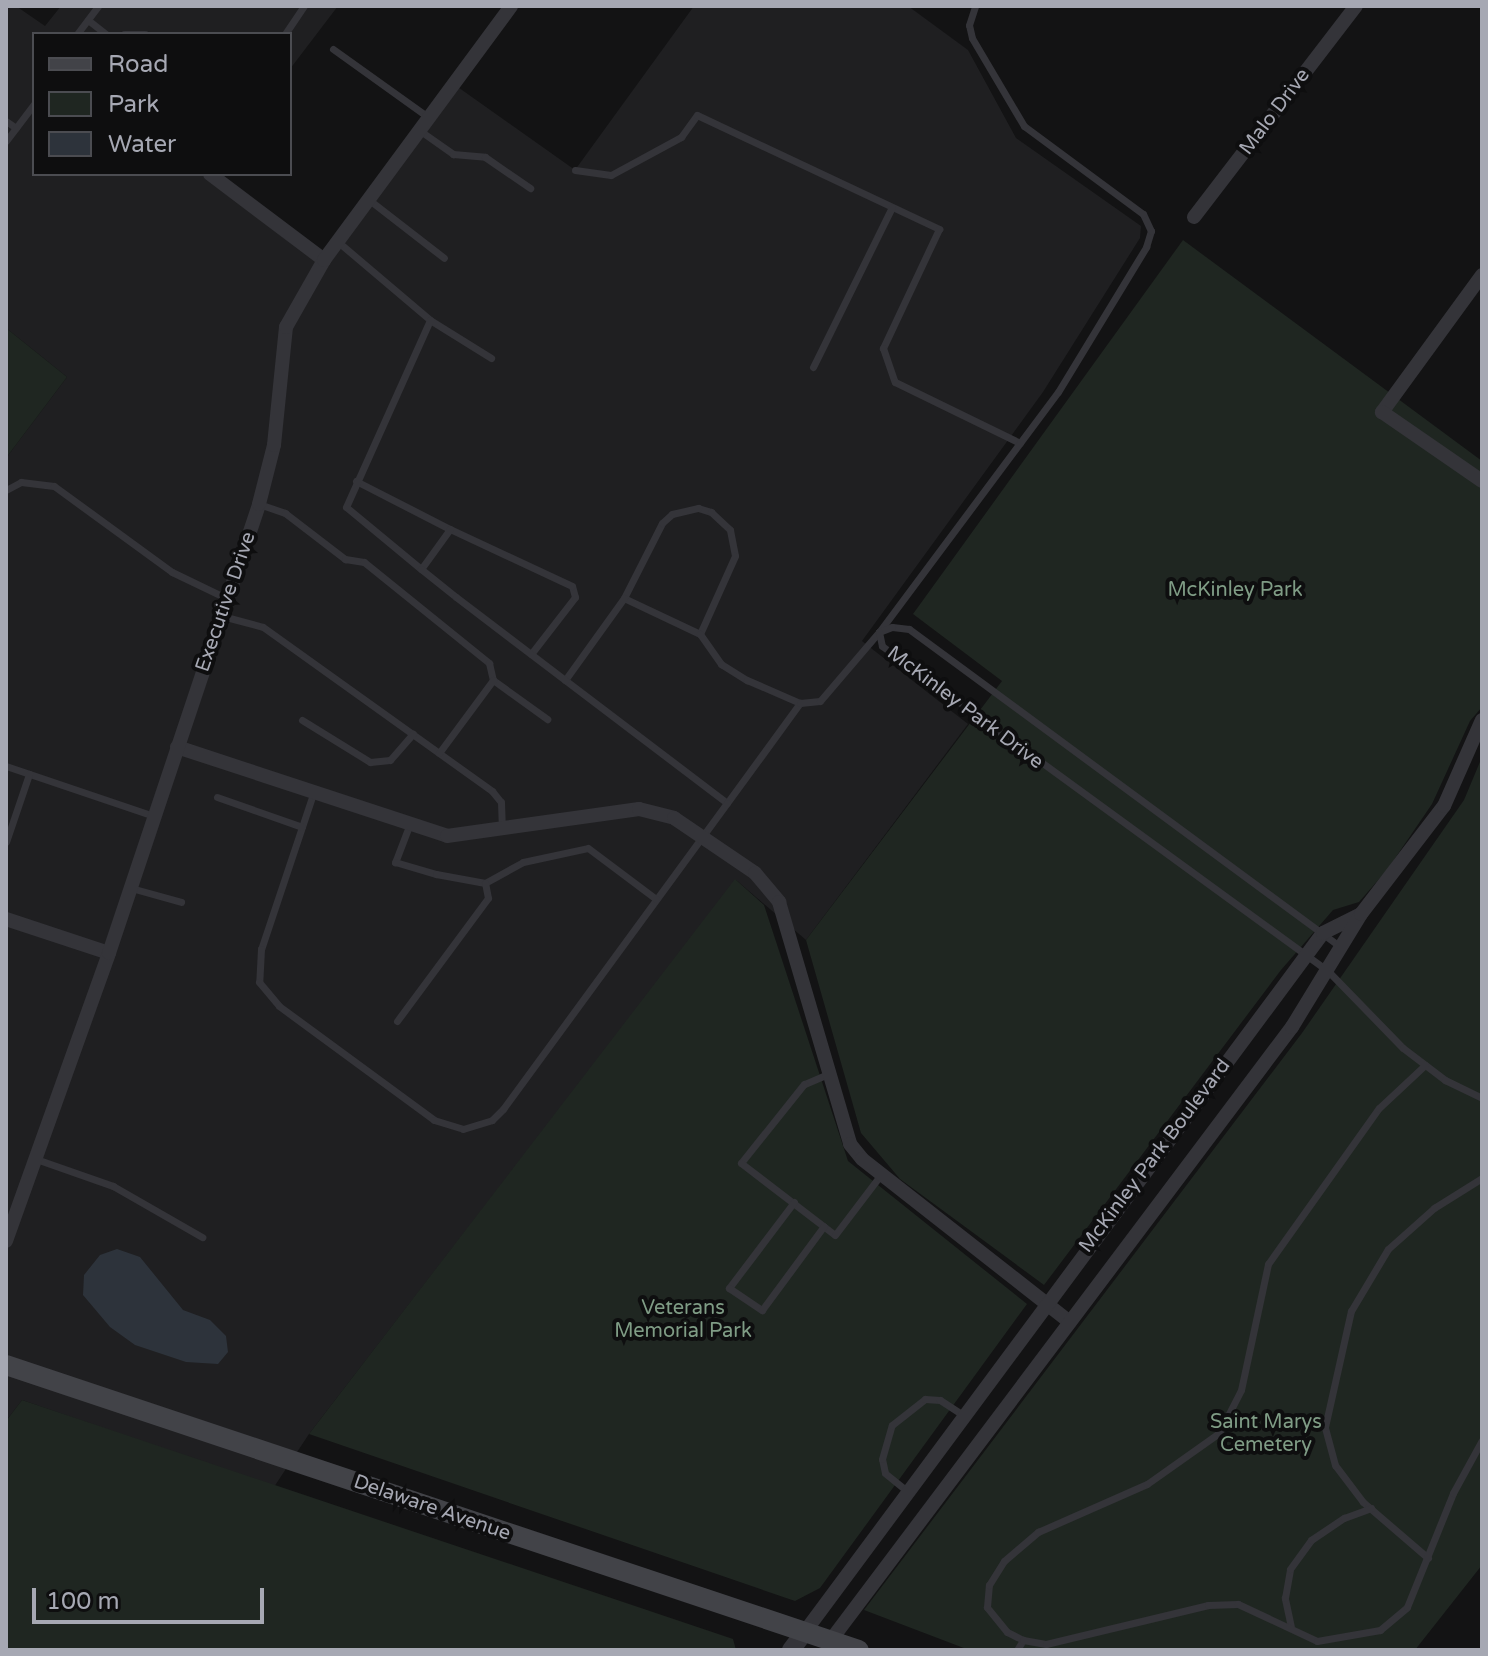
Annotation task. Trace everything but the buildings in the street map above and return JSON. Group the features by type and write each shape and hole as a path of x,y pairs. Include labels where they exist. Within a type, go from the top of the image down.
{"main road":[{"name":"Delaware Avenue","path":"6,1365 804,1633 827,1645 859,1650"}],"street":[{"name":"Executive Drive","path":"6,1241 11,1211 36,1159 109,953 259,504 274,445 286,327 337,241 511,6"},
{"name":"Malo Drive","path":"1194,217 1356,6"},
{"path":"213,176 324,260"},
{"path":"1482,275 1382,412 1482,481"},
{"name":"McKinley Park Boulevard","path":"827,1645 1292,1027 1344,950 1361,914 1444,806 1482,720"},
{"path":"177,747 447,836 502,831 639,809 659,811 701,836 755,873 779,902 850,1144 879,1177 1070,1322"},
{"name":"McKinley Park Boulevard","path":"804,1633 1045,1303 1323,933 1361,914"},
{"path":"6,919 109,953"},
{"path":"963,1415 987,1431"},
{"path":"791,1650 804,1633"}],"lane":[{"path":"79,32 98,6"},
{"path":"286,32 304,6"},
{"path":"624,598 700,634 721,664 800,703 820,701 879,632 1064,382 1146,247 1151,231 1143,214 1024,126 972,38 969,25 975,6"},
{"path":"88,20 103,32"},
{"path":"333,49 428,117"},
{"path":"6,141 32,107"},
{"path":"575,170 611,175 681,137 697,115 939,229 883,348 895,382 1020,443"},
{"path":"6,121 16,128"},
{"path":"419,130 453,154 485,157 530,188"},
{"path":"368,199 444,258"},
{"path":"813,367 892,207"},
{"path":"337,241 430,320 491,358"},
{"path":"430,320 346,507 421,569 727,803"},
{"path":"356,481 572,586 575,597 531,654"},
{"path":"6,490 21,482 54,486 172,572 228,599"},
{"path":"259,504 285,513 345,559 364,562 489,663 493,680 547,719"},
{"path":"565,680 624,598 662,523 685,509 711,512 730,530 735,556 700,634"},
{"path":"421,569 450,529"},
{"path":"222,616 263,627 492,791 501,802 502,831"},
{"name":"McKinley Park Drive","path":"1344,950 909,629 892,627 879,632 882,646 1307,955 1328,971 1425,1065 1482,1098"},
{"path":"439,753 493,680"},
{"path":"313,794 261,949 257,968 266,994 448,1127 478,1127 503,1109 800,703"},
{"path":"302,720 370,762 390,760 413,734"},
{"path":"6,766 154,816"},
{"path":"6,842 29,774"},
{"path":"217,797 302,827"},
{"path":"409,826 395,862 485,883 523,862 588,848 656,899"},
{"path":"397,1021 488,898 485,883"},
{"path":"131,888 181,902"},
{"path":"1425,1065 1379,1108 1268,1264 1241,1390 1219,1433 1147,1484 1038,1532 1004,1561 989,1585 987,1607 1007,1632 1023,1640 1046,1644 1208,1605 1238,1604 1317,1641 1380,1630 1407,1607 1453,1493 1482,1440"},
{"path":"830,1074 804,1084 741,1163 835,1235 879,1177"},
{"path":"36,1159 113,1186 202,1237"},
{"path":"1428,1558 1371,1508 1335,1465 1325,1427 1351,1311 1388,1249 1434,1208 1482,1178"},
{"path":"794,1202 729,1288 762,1310 824,1226"},
{"path":"907,1491 885,1473 882,1459 892,1425 925,1399 940,1400 963,1415"},
{"path":"1291,1627 1285,1598 1290,1569 1311,1540 1344,1518 1371,1508"},
{"path":"1017,1650 1023,1640"}],"shaded area":[{"path":"6,6 16,6 45,26 61,6 338,6 292,66 292,32 32,32 32,176 215,176 328,257 455,85 575,170 694,6 908,6 968,50 1016,138 1141,226 1140,238 1043,392 862,641 968,724 806,940 736,880 309,1434 274,1487 22,1400 6,1421 6,458 67,377 6,328"}],"green space":[{"name":"McKinley Park","path":"1183,240 1482,461 1482,707 1470,721 1432,804 1387,870 1359,902 1333,910 1281,970 1044,1285 900,1179 861,1133 806,940 1002,681 913,614"},
{"path":"6,328 67,377 6,458"},
{"name":"Saint Marys Cemetery","path":"1482,757 1482,1565 1415,1650 969,1650 864,1610 1302,1033 1464,800"},
{"name":"Veterans Memorial Park","path":"735,879 764,905 848,1161 1027,1304 820,1588 795,1601 309,1434"},
{"path":"22,1400 733,1639 736,1650 6,1650 6,1421"}],"water":[{"path":"117,1249 140,1257 183,1310 210,1320 226,1336 228,1352 218,1364 186,1362 135,1345 110,1327 83,1295 84,1275 100,1255"}]}
